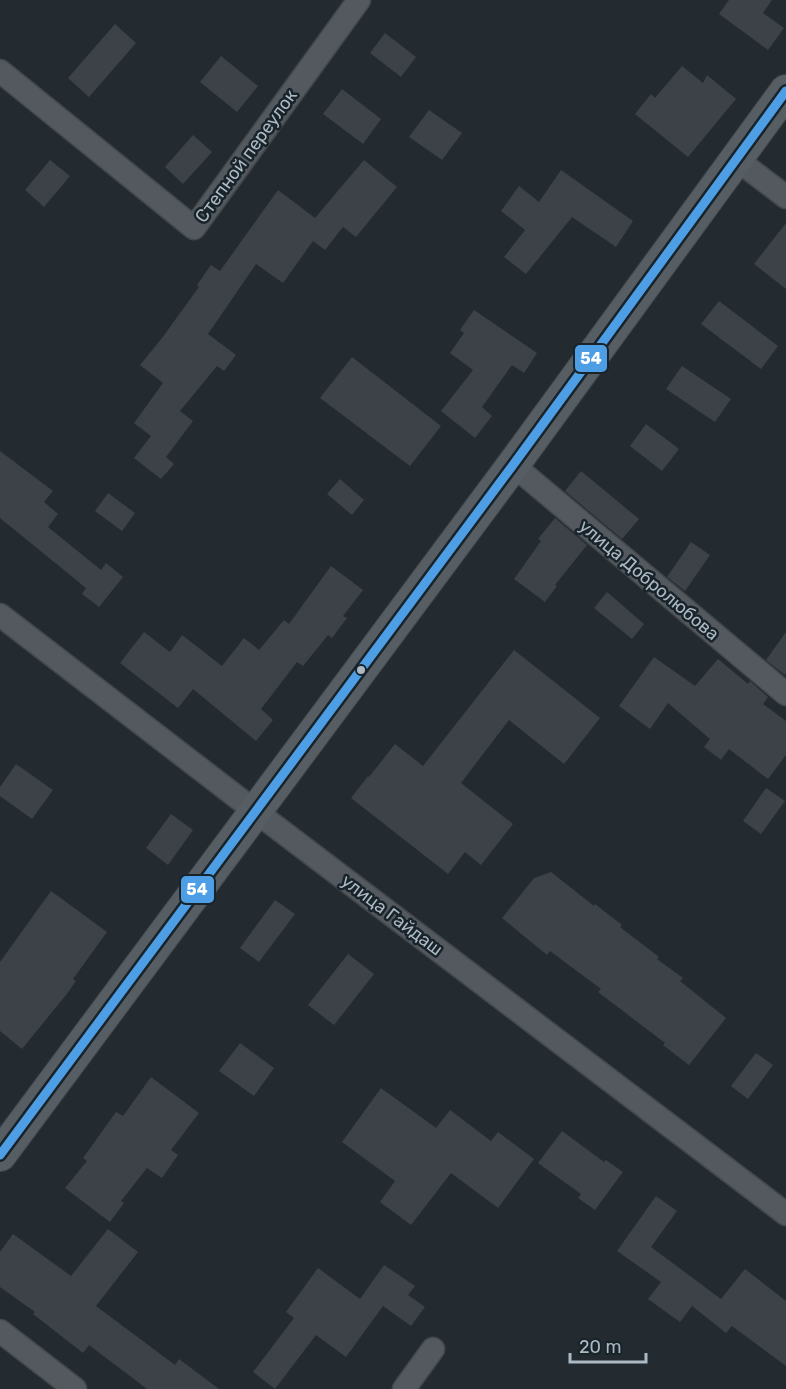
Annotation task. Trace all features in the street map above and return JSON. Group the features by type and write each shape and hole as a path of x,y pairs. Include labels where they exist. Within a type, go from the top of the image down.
{"main road":[{"path":"0,1155 513,465 786,91"}],"street":[{"name":"Степной переулок","path":"0,71 194,228 359,0"},
{"path":"736,159 786,197"},
{"name":"улица Добролюбова","path":"513,465 786,694"},
{"name":"улица Гайдаш","path":"0,615 786,1214"},
{"path":"0,1331 75,1389"},
{"path":"404,1389 433,1349"}],"building":[{"path":"729,0 772,0 763,13 784,28 768,50 719,14"},
{"path":"115,24 136,43 89,97 68,78"},
{"path":"385,33 416,57 401,77 370,53"},
{"path":"221,56 258,86 237,112 200,82"},
{"path":"682,66 703,83 707,75 736,99 688,157 635,114 651,94 655,98"},
{"path":"342,89 381,119 363,144 323,114"},
{"path":"429,110 462,133 442,160 409,137"},
{"path":"193,135 212,152 183,184 165,167"},
{"path":"50,160 70,176 44,207 25,190"},
{"path":"364,160 397,187 356,237 343,227 325,250 313,241 283,283 256,264 208,334 236,355 224,371 217,366 180,411 193,421 166,457 174,464 161,479 134,458 151,436 134,423 163,383 140,365 199,287 197,285 211,265 220,271 278,190 315,218"},
{"path":"561,170 633,221 616,247 572,217 526,274 504,257 525,230 501,211 519,186 539,202"},
{"path":"786,223 786,289 754,264"},
{"path":"719,301 778,346 761,369 701,324"},
{"path":"474,310 537,353 524,373 512,365 482,407 492,416 475,438 441,411 473,370 450,353 464,333 460,330"},
{"path":"352,357 441,426 410,466 320,398"},
{"path":"682,366 731,399 715,422 666,389"},
{"path":"646,424 679,449 662,471 630,446"},
{"path":"0,451 53,491 44,502 58,514 48,527 101,570 106,563 123,577 99,607 82,594 86,588 0,518"},
{"path":"581,471 639,519 622,539 565,491"},
{"path":"340,479 364,500 352,515 327,494"},
{"path":"108,493 135,513 122,531 95,511"},
{"path":"555,518 587,545 555,585 557,586 545,602 514,579 541,541 538,539"},
{"path":"691,542 710,555 685,591 667,577"},
{"path":"331,566 363,590 343,616 347,618 332,638 328,635 303,666 297,662 261,709 273,720 256,741 193,689 178,708 120,663 144,632 170,652 182,635 222,666 244,638 259,650 284,620 289,624"},
{"path":"607,592 644,624 632,639 594,608"},
{"path":"786,632 786,673 785,675 766,660"},
{"path":"514,650 600,718 564,764 509,720 461,783 513,824 481,865 465,852 448,874 351,798 395,744 423,766"},
{"path":"654,657 695,686 718,659 748,684 750,681 768,697 763,704 786,721 786,755 768,779 729,749 721,760 704,747 710,739 668,703 650,729 619,706"},
{"path":"16,764 53,790 32,819 0,796 0,787"},
{"path":"766,788 785,801 761,834 743,821"},
{"path":"171,814 193,830 168,865 146,848"},
{"path":"551,872 622,925 620,927 683,978 680,981 726,1018 689,1065 663,1045 665,1043 598,992 601,989 550,951 547,955 502,918 534,878"},
{"path":"51,891 107,932 73,979 76,981 66,995 22,1049 0,1031 0,962"},
{"path":"275,900 295,914 259,962 240,948"},
{"path":"348,954 374,974 334,1025 308,1005"},
{"path":"240,1043 274,1068 254,1096 219,1071"},
{"path":"756,1053 773,1065 748,1099 731,1086"},
{"path":"151,1077 199,1113 171,1150 178,1155 162,1178 147,1168 121,1201 124,1203 110,1222 65,1188 87,1161 83,1158 116,1112 123,1116"},
{"path":"381,1088 436,1128 450,1110 491,1141 498,1132 534,1159 498,1208 451,1173 411,1225 380,1202 395,1181 342,1142"},
{"path":"562,1131 604,1162 606,1160 623,1172 595,1210 578,1198 581,1194 538,1163"},
{"path":"656,1196 677,1211 651,1247 721,1299 745,1269 786,1301 786,1366 732,1326 726,1333 692,1306 680,1322 648,1299 661,1282 617,1251"},
{"path":"108,1229 138,1252 96,1306 175,1365 179,1359 219,1389 147,1389 89,1345 83,1353 33,1314 35,1312 0,1287 0,1252 13,1234 71,1276"},
{"path":"384,1265 415,1286 408,1295 425,1307 411,1326 383,1306 346,1357 316,1335 275,1389 253,1372 294,1318 286,1312 318,1268 360,1299"}],"transit line":[{"name":"54","path":"0,1155 513,465 786,91"}]}
